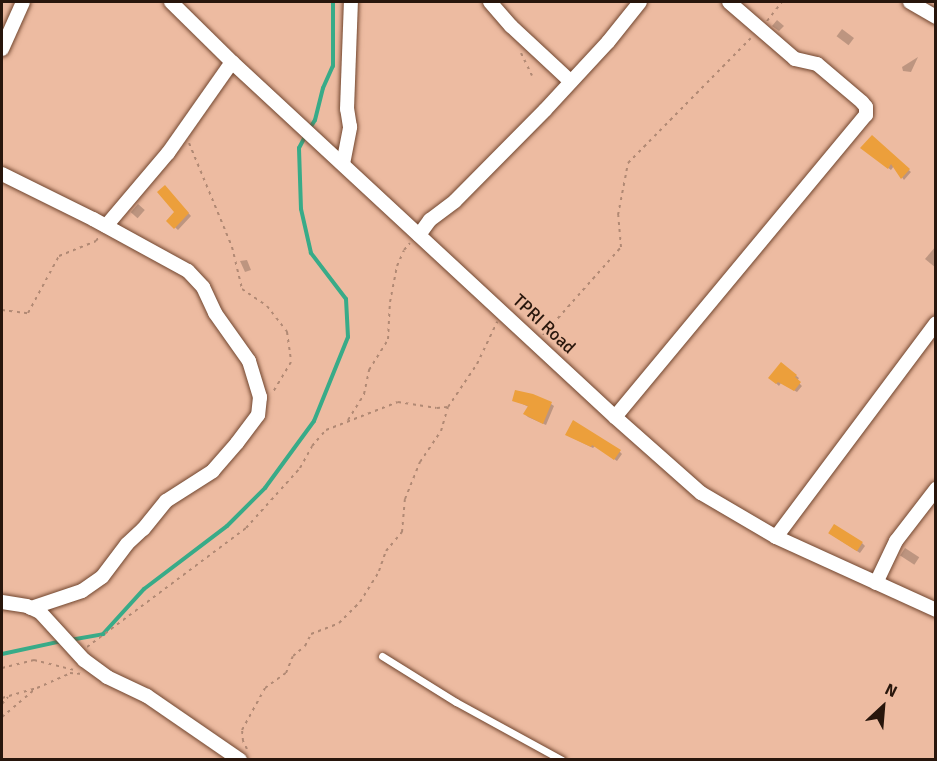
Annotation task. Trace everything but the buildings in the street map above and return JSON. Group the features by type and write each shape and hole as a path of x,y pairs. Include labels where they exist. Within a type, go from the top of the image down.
{"street":[{"path":"2,49 23,2"},
{"name":"TPRI Road","path":"171,2 313,138 503,310 615,417 701,493 776,537 936,610"},
{"path":"343,164 351,127 347,109 351,2"},
{"path":"490,2 511,26 570,81"},
{"path":"419,235 608,42 640,2"},
{"path":"615,417 866,115 866,108 862,102 817,64 795,59 759,31 729,2"},
{"path":"910,2 936,17"},
{"path":"106,226 184,130 232,62"},
{"path":"2,174 106,226 188,271 203,287 215,313 249,361 260,398 260,410 249,428 213,471 165,501 93,585 60,600 31,608"},
{"path":"776,537 936,323"},
{"path":"876,584 896,541 936,489"},
{"path":"2,603 31,608 50,621 78,653 107,677 147,696 246,758"}],"lane":[{"path":"382,656 456,702 562,759"}],"path":[{"path":"538,343 557,317 621,247 618,215 628,163 759,31 782,2"},
{"path":"184,130 232,247 242,289 267,306 287,332 291,362 276,389 260,410"},
{"path":"2,310 28,313 59,256 96,242 106,226"},
{"path":"347,422 364,394 369,370 388,339 390,302 397,266 404,250 419,235"},
{"path":"246,758 242,730 265,688 286,672 293,656 305,646 311,634 339,623 360,602 380,572 386,551 402,532 405,499 420,462 441,431 448,406 477,364 503,310"},
{"path":"78,653 246,528 300,468 312,446 326,430 398,402 437,408 448,406"},
{"path":"2,668 34,660 86,672"},
{"path":"2,698 37,688 70,673 107,677"},
{"path":"2,717 37,688"},
{"path":"2,704 8,697"}],"waterway":[{"path":"310,128 315,120 323,88 333,66 333,2"},
{"path":"70,640 103,634 144,589 227,526 265,488 314,421 348,337 346,299 311,253 301,209 299,148 306,135"},
{"path":"2,654 62,641"}]}
